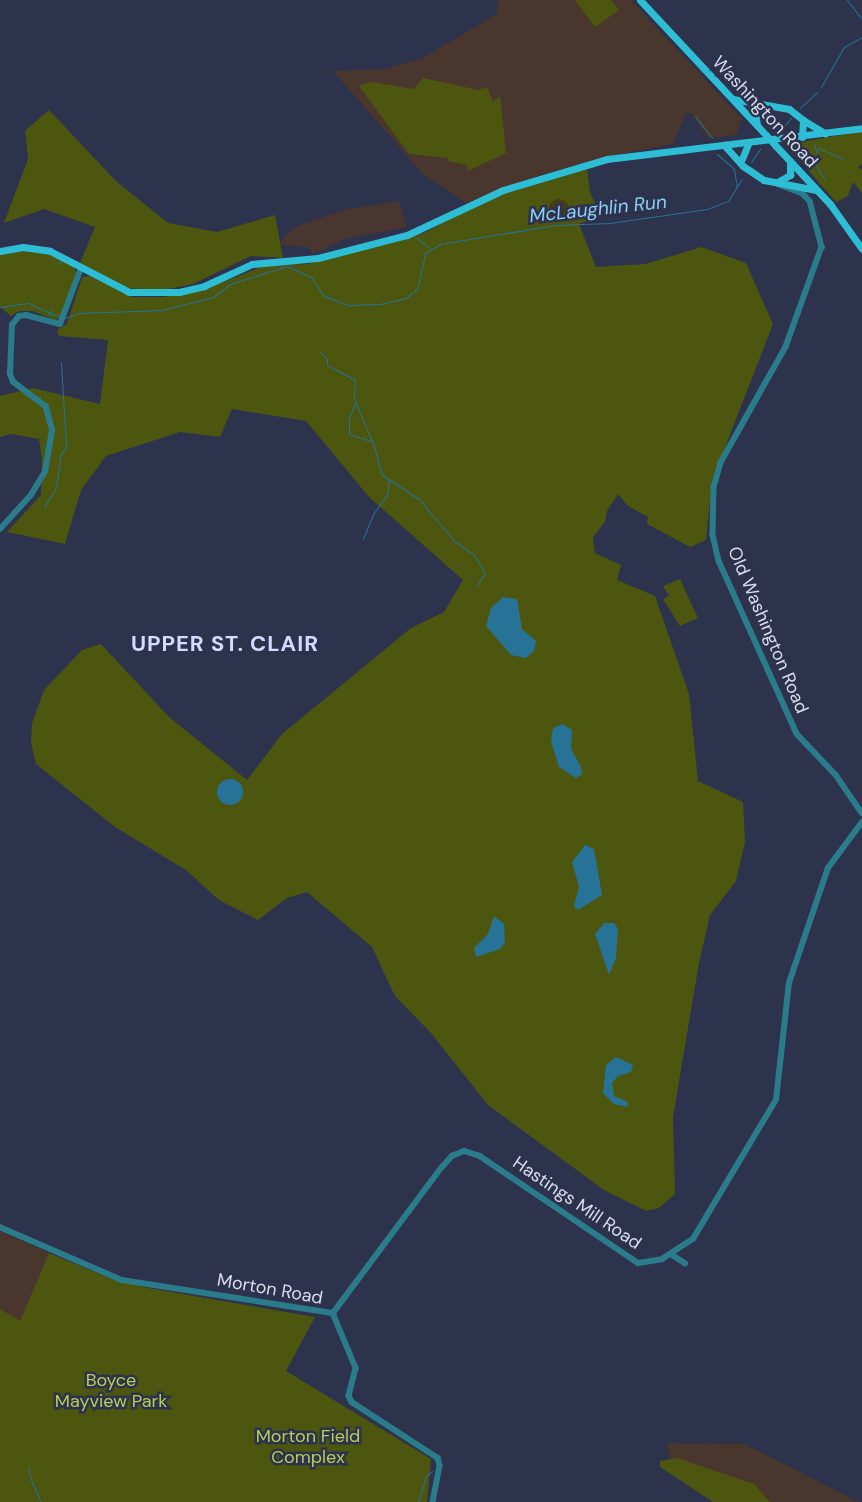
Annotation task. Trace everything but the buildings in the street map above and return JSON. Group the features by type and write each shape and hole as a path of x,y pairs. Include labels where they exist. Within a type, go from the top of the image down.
{"main road":[{"name":"Washington Road","path":"640,0 819,192 862,249"},
{"path":"731,98 767,104 794,112 803,120 828,134"},
{"path":"757,126 756,112 767,104"},
{"path":"794,112 802,137"},
{"path":"802,137 803,120"},
{"path":"0,251 42,249 128,292 149,294 187,290 252,264 318,258 407,235 482,198 586,164 724,144 828,134 862,128"},
{"path":"742,159 749,142"},
{"path":"724,144 742,159 748,168"},
{"path":"724,144 748,168 764,180 776,181 819,192"},
{"path":"776,181 789,176 790,161"}],"street":[{"name":"Old Washington Road","path":"776,181 802,193 810,202 822,247 782,354 721,463 714,487 713,534 719,561 796,734 836,775 862,814"},
{"path":"0,528 31,495 45,472 52,430 46,407 13,382 10,374 12,324 18,316 26,315 56,325 61,322 66,316 81,268"},
{"name":"Hastings Mill Road","path":"333,1313 442,1167 452,1156 464,1151 480,1156 632,1260 646,1264 671,1254 702,1228 776,1100 785,1001 800,948 828,868 862,822"},
{"name":"Morton Road","path":"0,1227 122,1280 333,1313 356,1368 349,1396 352,1402 438,1458 440,1466 433,1502"},
{"path":"671,1254 685,1263"}],"shaded area":[{"path":"498,0 631,0 742,119 736,135 708,138 691,113 686,113 673,144 601,158 527,179 466,203 422,173 333,71 384,69 421,59 497,14"},
{"path":"399,201 407,227 345,239 314,254 307,247 279,245 289,231 305,223 344,210"},
{"path":"0,1231 49,1253 20,1322 0,1309"},
{"path":"667,1443 745,1444 859,1502 712,1502 679,1474 670,1460"}],"green space":[{"path":"575,0 611,0 619,10 595,27"},
{"path":"423,78 478,90 487,87 493,102 500,96 506,153 468,171 467,165 447,161 448,158 409,154 359,86 371,82 414,89"},
{"path":"49,110 117,182 168,223 217,232 275,215 283,258 251,256 193,284 158,291 128,288 80,263 95,227 44,209 4,223 28,159 25,131"},
{"path":"862,131 862,164 858,167 862,170 862,193 853,182 848,196 836,202 786,145"},
{"path":"587,169 590,192 601,216 579,224 596,267 646,264 701,247 746,263 773,324 712,481 706,540 690,547 647,524 648,517 628,506 618,494 607,511 605,522 593,537 595,553 621,565 617,580 655,596 689,694 698,781 743,802 745,842 736,881 710,915 699,963 673,1117 675,1194 659,1208 646,1211 604,1190 488,1105 430,1032 395,996 372,947 307,892 287,898 258,920 219,900 186,870 115,827 36,764 31,743 32,723 44,690 82,650 101,644 169,717 247,780 282,734 411,628 444,612 463,580 369,497 306,421 232,409 220,437 180,432 106,456 81,490 65,544 7,532 41,495 42,459 39,439 11,434 0,437 0,396 33,388 100,404 108,340 59,336 57,330 67,324 82,277 90,276 132,297 163,297 203,290 266,265 307,264 424,233 492,197"},
{"path":"26,249 47,253 73,266 77,273 66,311 56,320 32,311 19,311 11,316 0,307 0,255"},
{"path":"680,579 698,618 680,626 663,599 669,596 663,586"},
{"name":"Boyce Mayview Park","path":"49,1253 114,1280 148,1288 315,1317 286,1371 431,1459 427,1502 0,1502 0,1309 20,1321"},
{"path":"677,1458 754,1484 770,1502 713,1502 660,1467 660,1461"}],"sand":[{"path":"559,199 566,202 569,209 566,216 559,219 552,216 549,209 552,202"}],"water":[{"path":"503,597 517,599 522,629 536,641 534,651 526,658 511,655 486,626 491,608"},
{"path":"563,724 572,730 571,749 581,767 582,774 576,778 559,767 551,741 553,728"},
{"path":"230,779 239,783 243,792 239,801 230,805 221,801 217,792 221,783"},
{"path":"585,845 594,849 602,895 578,910 574,906 579,887 572,862"},
{"path":"494,916 504,924 505,942 500,949 476,957 474,948 488,934"},
{"path":"604,923 614,923 618,929 616,958 609,975 595,934"},
{"path":"616,1057 633,1065 631,1072 618,1076 612,1083 614,1096 628,1102 627,1107 614,1104 603,1093 606,1065"}],"waterway":[{"path":"847,0 862,19"},
{"name":"McLaughlin Run","path":"821,87 844,47 862,37"},
{"name":"McLaughlin Run","path":"800,108 817,92"},
{"path":"695,116 712,138"},
{"name":"McLaughlin Run","path":"780,131 791,118"},
{"path":"814,144 817,154 813,160 825,180"},
{"path":"817,148 844,159"},
{"name":"McLaughlin Run","path":"751,162 760,149"},
{"path":"717,154 734,169 737,188"},
{"name":"McLaughlin Run","path":"445,243 556,225 610,223 707,209 728,201 742,179"},
{"path":"417,238 428,247"},
{"name":"McLaughlin Run","path":"65,318 79,313 162,310 213,297 230,284 287,266 311,277 324,296 348,305 380,304 406,298 417,289 425,253 442,243"},
{"path":"59,264 61,260"},
{"name":"McLaughlin Run","path":"0,307 28,303 61,318"},
{"name":"McLaughlin Run","path":"49,315 51,309"},
{"path":"320,351 327,359 327,365 355,380 354,399 372,441"},
{"path":"44,507 56,488 61,454 66,447 61,362"},
{"path":"355,403 349,419 349,434 373,442 382,475 419,499 454,541 474,555 485,573 477,586"},
{"path":"363,539 373,514 387,495 389,479"},
{"path":"28,1466 31,1480"},
{"path":"418,1502 426,1476 432,1471"},
{"path":"31,1480 41,1502"}],"district":[{"name":"UPPER ST. CLAIR","path":"225,644"}],"park label":[{"name":"Morton Field Complex","path":"308,1447"}]}
